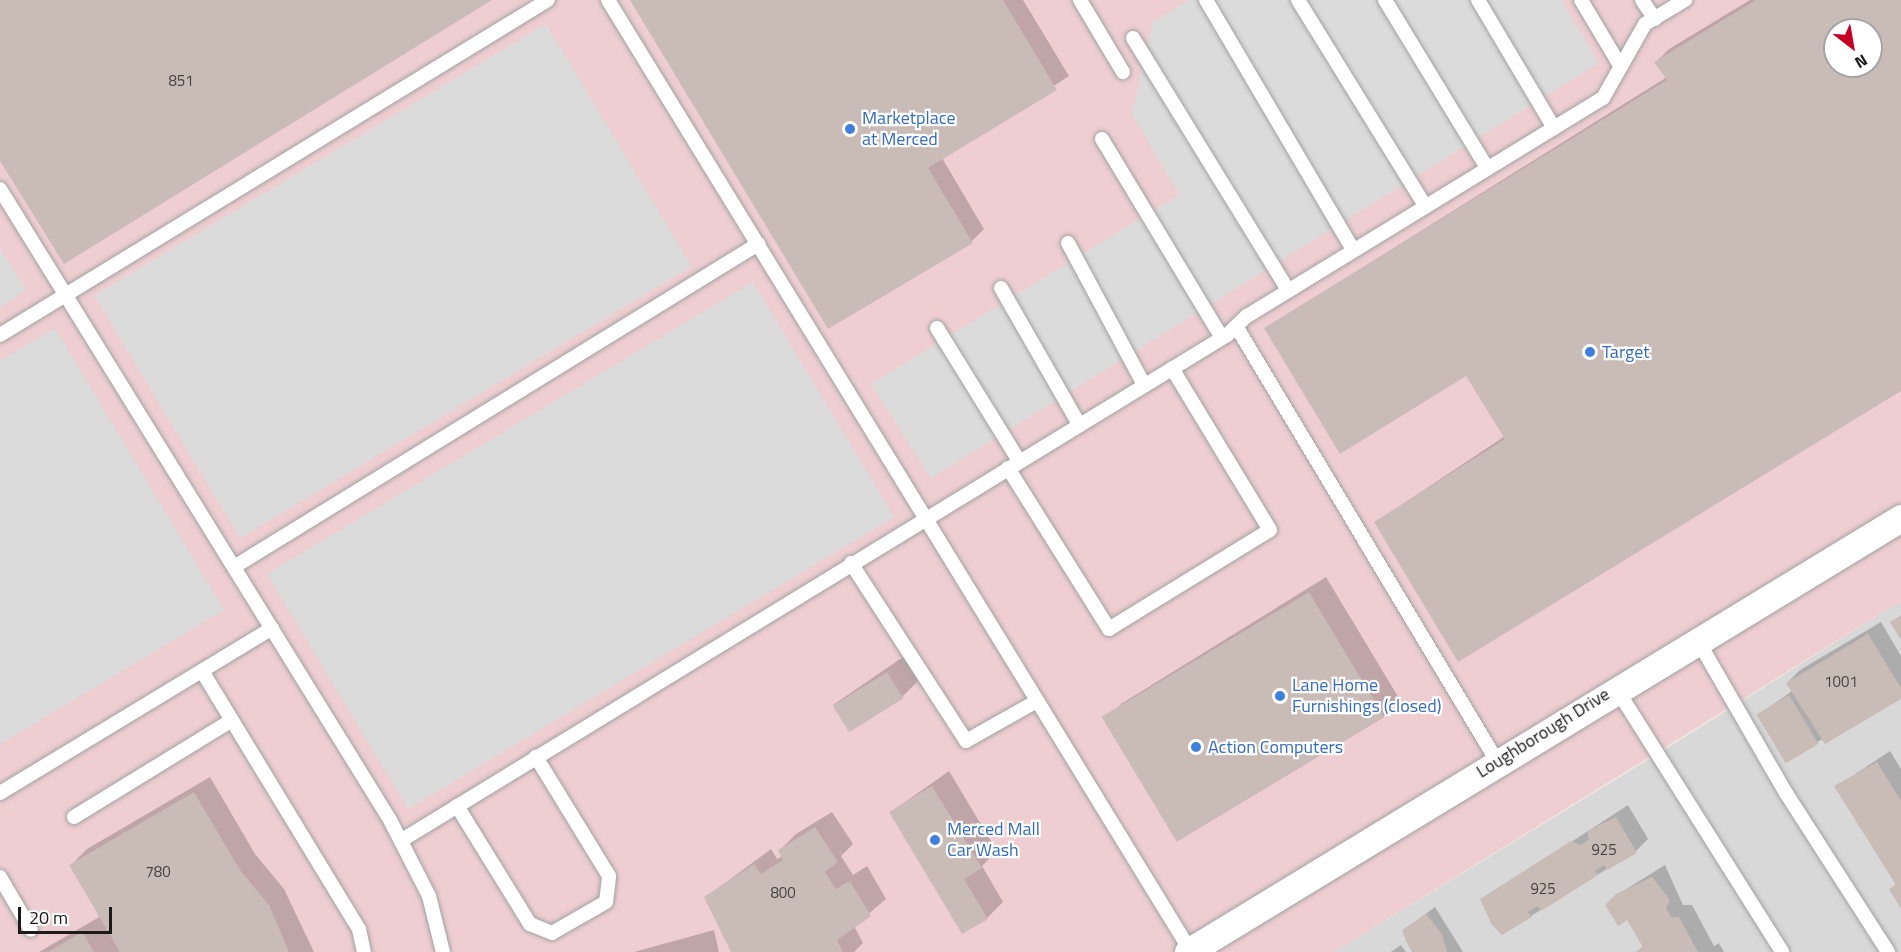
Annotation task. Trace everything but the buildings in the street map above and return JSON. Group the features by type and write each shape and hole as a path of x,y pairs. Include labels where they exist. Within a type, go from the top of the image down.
{"street":[{"name":"Loughborough Drive","path":"1189,951 1616,688 1901,518"}],"lane":[{"path":"0,335 548,0"},
{"path":"608,0 926,517 1189,951"},
{"path":"1080,0 1123,72"},
{"path":"1206,0 1353,250"},
{"path":"1298,0 1425,206"},
{"path":"1385,0 1487,168"},
{"path":"1478,0 1554,128"},
{"path":"1581,0 1621,67"},
{"path":"1642,0 1654,19"},
{"path":"402,840 926,517 1222,338 1288,290 1603,98 1646,24 1685,0"},
{"path":"1133,38 1288,290"},
{"path":"1102,138 1222,338"},
{"path":"0,189 402,840 429,897 443,952"},
{"path":"1068,243 1144,385"},
{"path":"234,567 758,244"},
{"path":"1001,288 1079,424"},
{"path":"1236,326 1497,761"},
{"path":"937,328 1109,629 1270,530 1172,368"},
{"path":"851,563 966,741 1037,701"},
{"path":"0,793 272,628"},
{"path":"1697,639 1786,793 1888,952"},
{"path":"202,671 360,929 364,952"},
{"path":"1616,688 1782,952"},
{"path":"74,817 232,720"},
{"path":"457,806 530,924 552,933 606,902 609,876 536,757"},
{"path":"0,877 31,930"}],"shaded area":[{"path":"0,0 1901,0 1901,601 1334,952 0,952"},
{"path":"1189,0 1561,0 1599,63 931,478 871,384 1179,195 1132,114 1153,22"},
{"path":"546,24 692,267 240,538 94,295"},
{"path":"0,248 26,290 0,307"},
{"path":"753,282 894,517 408,809 267,574"},
{"path":"55,328 224,610 0,744 0,361"},
{"path":"1901,601 1901,952 1334,952 1669,747"}],"place":[{"name":"Marketplace at Merced","path":"850,129"},
{"name":"Target","path":"1590,352"},
{"name":"Lane Home Furnishings (closed)","path":"1280,696"},
{"name":"Action Computers","path":"1196,747"},
{"name":"Merced Mall Car Wash","path":"935,840"}]}
